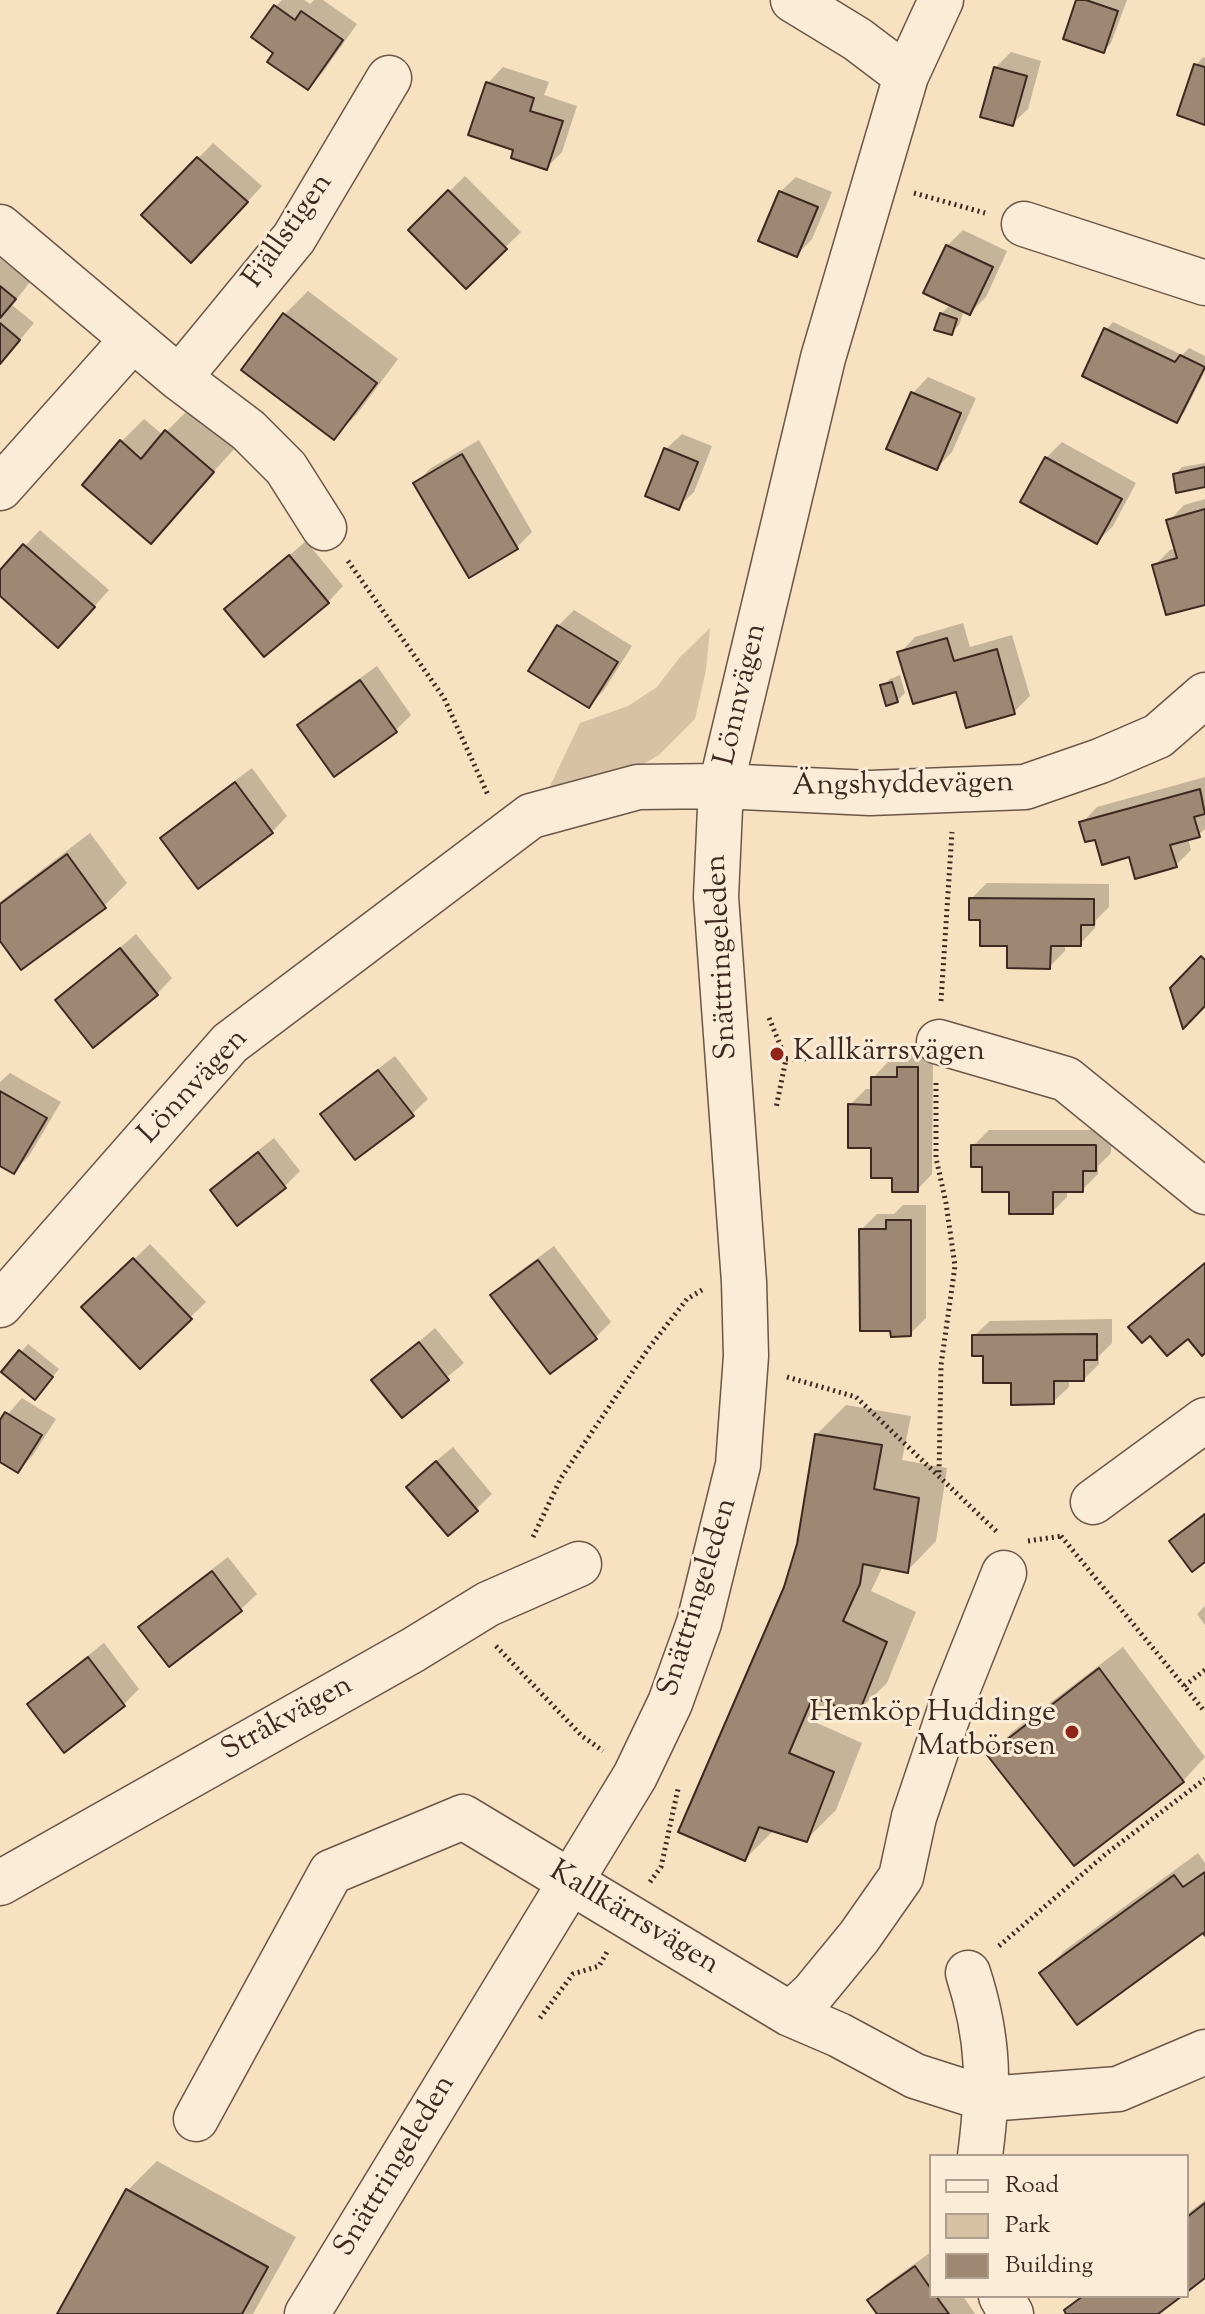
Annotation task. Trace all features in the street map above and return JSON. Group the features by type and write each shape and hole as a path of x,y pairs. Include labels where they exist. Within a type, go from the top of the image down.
{"street":[{"path":"793,0 857,39 906,76"},
{"name":"Lönnvägen","path":"0,1305 230,1043 531,816 638,787 721,786 823,358 906,76 941,0"},
{"name":"Fjällstigen","path":"179,378 294,238 389,78"},
{"path":"1024,224 1205,283"},
{"path":"0,227 179,378 248,430 286,468 324,528"},
{"path":"0,488 133,339"},
{"name":"Ängshyddevägen","path":"721,786 870,793 1025,787 1100,761 1158,736 1205,695"},
{"name":"Snättringeleden","path":"307,2314 635,1776 670,1703 699,1623 738,1465 746,1356 744,1282 716,897 721,786"},
{"path":"938,1049 1066,1079 1205,1192"},
{"path":"1093,1502 1205,1420"},
{"path":"790,2014 832,1971 901,1877 914,1817 954,1698 1008,1558"},
{"name":"Stråkvägen","path":"0,1883 488,1604 579,1564"},
{"name":"Kallkärrsvägen","path":"196,2119 331,1872 463,1817 790,2014 839,2035 915,2076 987,2099 1118,2089 1205,2052"},
{"path":"968,1973 986,2042 987,2099 980,2154"}],"path":[{"path":"912,192 1024,224"},
{"path":"324,528 444,698 506,835"},
{"path":"939,1475 941,1365 955,1266 936,1158 938,1049 955,791"},
{"path":"786,1059 938,1049"},
{"path":"528,1545 561,1478 648,1349 687,1299 710,1286"},
{"path":"787,1377 856,1397 973,1511 1008,1558 1061,1536 1074,1534 1093,1502"},
{"path":"1061,1536 1205,1712"},
{"path":"467,1617 582,1736 605,1753"},
{"path":"1184,1686 1205,1670"},
{"path":"968,1973 1107,1853 1205,1779"}],"green space":[{"path":"710,628 706,670 695,719 659,755 612,782 542,803 580,723 628,706 657,687 680,657"}],"building":[{"path":"1076,0 1086,0 1118,11 1104,53 1063,39"},
{"path":"274,5 295,20 301,11 343,40 308,90 267,62 273,53 251,37"},
{"path":"1194,64 1205,67 1205,125 1177,115"},
{"path":"994,67 1027,76 1013,126 980,117"},
{"path":"486,82 534,98 530,111 563,121 547,170 511,158 513,150 468,135"},
{"path":"197,157 248,202 191,263 141,215"},
{"path":"448,190 507,249 466,289 408,230"},
{"path":"779,191 818,207 797,257 758,241"},
{"path":"946,245 993,267 970,315 923,293"},
{"path":"0,286 16,299 0,318"},
{"path":"283,313 377,383 334,440 241,370"},
{"path":"940,313 957,319 952,335 934,330"},
{"path":"0,323 20,340 0,364"},
{"path":"1104,328 1175,362 1180,355 1205,367 1177,423 1082,376"},
{"path":"911,392 961,413 937,470 886,449"},
{"path":"165,430 214,472 151,544 82,485 120,440 141,459"},
{"path":"664,448 698,462 679,510 645,496"},
{"path":"462,454 518,549 469,578 413,483"},
{"path":"1045,457 1122,499 1097,544 1020,502"},
{"path":"1205,467 1205,487 1176,493 1173,474"},
{"path":"1205,509 1205,605 1166,615 1152,565 1177,558 1166,520"},
{"path":"23,544 95,607 58,648 0,596 0,570"},
{"path":"289,555 329,603 264,657 224,609"},
{"path":"557,625 618,662 589,708 528,671"},
{"path":"947,638 954,661 997,649 1015,714 966,728 956,692 913,704 897,652"},
{"path":"360,680 397,732 334,777 297,725"},
{"path":"892,682 898,702 886,706 880,685"},
{"path":"235,782 273,833 198,889 160,838"},
{"path":"1200,789 1205,814 1194,817 1200,837 1170,845 1177,867 1135,879 1129,857 1102,865 1095,840 1085,842 1079,822"},
{"path":"67,854 106,908 21,970 0,941 0,904"},
{"path":"969,898 1094,899 1094,925 1081,925 1081,946 1051,946 1050,969 1007,968 1007,946 980,946 980,920 969,920"},
{"path":"120,948 158,995 93,1048 55,1000"},
{"path":"1201,956 1205,960 1205,1006 1183,1029 1170,988"},
{"path":"897,1067 918,1067 918,1192 892,1192 892,1178 871,1178 871,1148 848,1148 848,1104 871,1105 871,1077 897,1077"},
{"path":"378,1070 414,1116 355,1160 320,1114"},
{"path":"0,1091 47,1118 14,1174 0,1166"},
{"path":"971,1145 1096,1145 1096,1171 1083,1171 1083,1192 1053,1192 1053,1214 1009,1214 1009,1192 982,1192 982,1167 971,1167"},
{"path":"258,1152 286,1188 237,1226 210,1190"},
{"path":"886,1220 911,1220 911,1336 891,1337 890,1331 860,1331 859,1229 886,1229"},
{"path":"133,1258 192,1319 140,1369 81,1307"},
{"path":"538,1260 597,1339 550,1374 490,1295"},
{"path":"1205,1263 1205,1353 1202,1356 1188,1339 1167,1356 1150,1336 1142,1343 1128,1327"},
{"path":"1097,1334 1097,1360 1084,1360 1084,1381 1054,1381 1054,1404 1011,1405 1011,1383 983,1383 983,1356 972,1356 972,1335"},
{"path":"419,1342 449,1380 402,1418 371,1380"},
{"path":"19,1350 53,1377 35,1400 1,1372"},
{"path":"5,1412 42,1435 18,1473 0,1462 0,1420"},
{"path":"815,1434 882,1445 874,1489 919,1498 908,1573 863,1564 860,1584 843,1621 887,1642 858,1715 813,1697 789,1753 834,1772 807,1842 759,1827 745,1861 678,1832 784,1587 797,1544"},
{"path":"436,1461 478,1511 448,1536 406,1487"},
{"path":"1205,1514 1205,1562 1192,1572 1169,1541"},
{"path":"212,1571 242,1611 169,1667 138,1627"},
{"path":"88,1657 125,1706 64,1753 27,1704"},
{"path":"1099,1668 1184,1782 1074,1866 987,1755"},
{"path":"1205,1872 1205,1936 1203,1933 1077,2025 1039,1973 1174,1875 1183,1887"},
{"path":"126,2189 268,2267 242,2314 57,2314"},
{"path":"1205,2203 1205,2278 1189,2290 1189,2215"},
{"path":"915,2266 929,2286 929,2298 937,2298 949,2314 877,2314 867,2300"},
{"path":"1080,2298 1179,2298 1158,2314 1066,2314 1064,2310"}],"place":[{"name":"Kallkärrsvägen","path":"777,1054"},
{"name":"Hemköp Huddinge Matbörsen","path":"1072,1732"}]}
